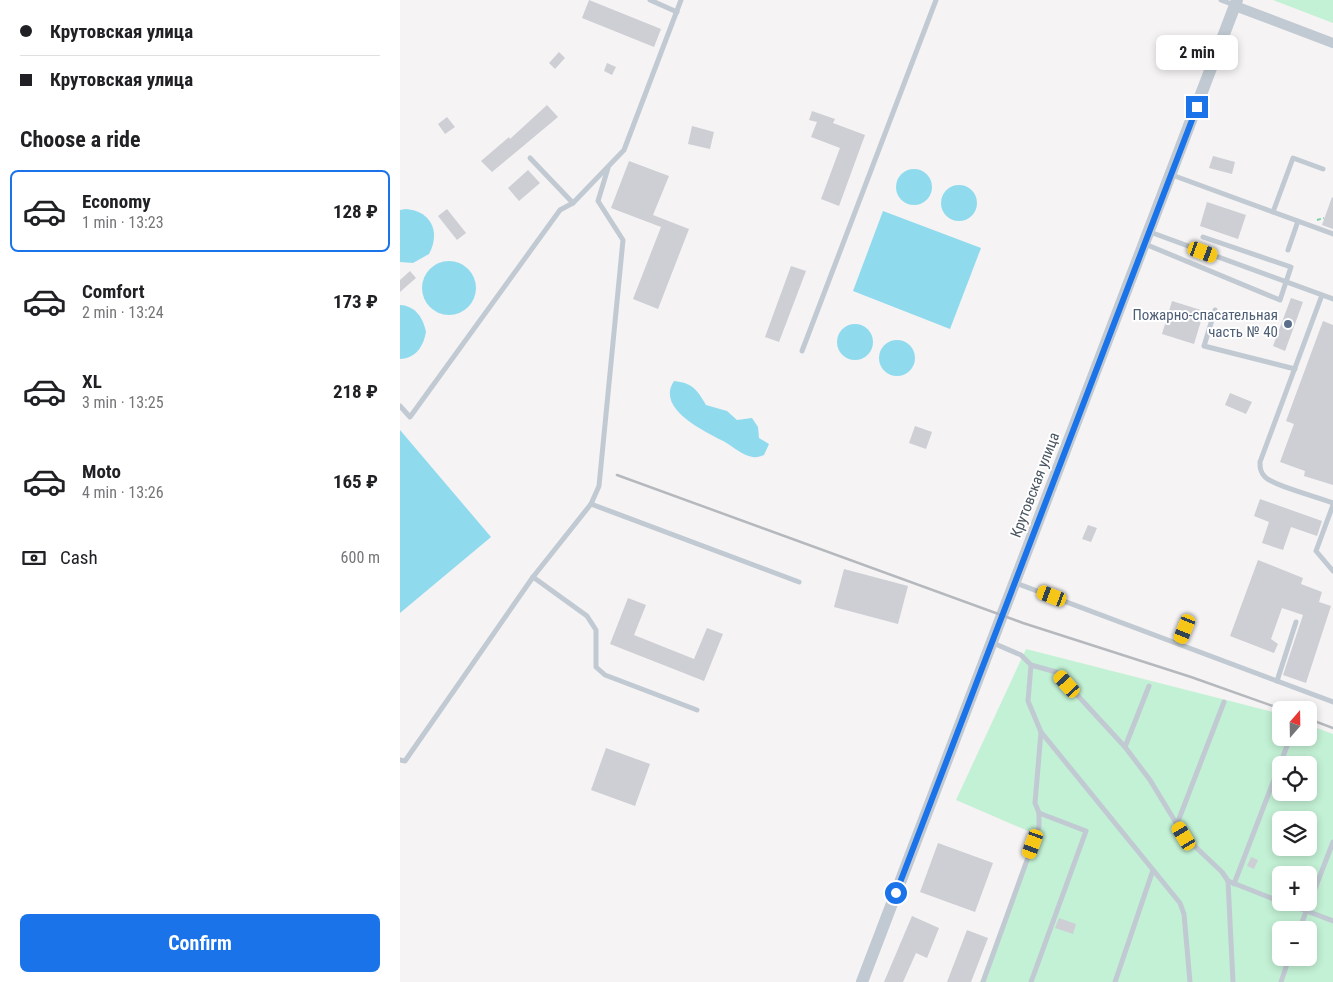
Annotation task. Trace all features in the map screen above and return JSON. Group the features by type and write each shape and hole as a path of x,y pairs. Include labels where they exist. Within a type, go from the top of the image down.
{"street":[{"path":"1236,3 1333,43"},
{"name":"Крутовская улица","path":"862,982 1236,3"}],"lane":[{"path":"650,0 677,12"},
{"path":"400,406 410,417 560,210 573,203 624,150 681,0"},
{"path":"802,351 936,0"},
{"path":"1221,0 1236,3"},
{"path":"530,158 573,203"},
{"path":"1273,212 1293,158 1323,169"},
{"path":"400,760 405,761 533,577 591,504 599,486 623,240 598,201 608,168"},
{"path":"1171,175 1333,234"},
{"path":"1288,250 1298,221"},
{"path":"1150,232 1333,299"},
{"path":"1145,244 1280,300 1291,267 1204,237"},
{"path":"1322,295 1260,462 1260,470 1265,477 1275,482 1333,504 1316,551 1333,571"},
{"path":"1215,310 1204,346 1295,369"},
{"path":"591,504 799,582"},
{"path":"533,577 587,616 596,630 596,667 605,675 697,710"},
{"path":"1015,583 1333,702"},
{"path":"1277,681 1296,622"},
{"path":"1179,644 1185,629"},
{"path":"992,642 1021,655 1031,665 1056,672 1125,747 1150,780 1184,836 1228,882 1272,898"},
{"path":"1031,665 1028,701 1041,732 1180,903 1184,914 1190,982"},
{"path":"1125,747 1150,686"},
{"path":"1177,824 1224,702"},
{"path":"983,982 1039,827 1039,813 1035,803 1041,732"},
{"path":"1234,884 1287,746"},
{"path":"1031,982 1086,831 1080,827 1039,813"},
{"path":"1317,883 1333,842"},
{"path":"1115,982 1153,870"},
{"path":"1228,882 1233,982"},
{"path":"1302,921 1306,911 1333,921"},
{"path":"1280,982 1286,966"}],"path":[{"path":"1310,217 1318,220 1324,218"}],"green space":[{"path":"1273,0 1333,0 1333,23"},
{"path":"1026,649 1272,712 1272,746 1318,746 1318,728 1333,734 1333,982 980,982 1035,834 956,800"}],"water":[{"path":"914,169 921,170 927,174 931,180 931,194 927,200 921,204 914,205 907,204 901,200 897,194 896,187 897,180 901,174 907,170"},
{"path":"959,185 966,186 972,190 976,196 976,210 972,216 966,220 959,221 952,220 946,216 942,210 941,203 942,196 946,190 952,186"},
{"path":"406,209 422,214 427,218 434,231 429,254 413,263 400,262 400,210"},
{"path":"883,211 981,248 950,329 853,291"},
{"path":"444,261 454,261 464,265 472,273 476,288 472,303 464,311 454,315 444,315 434,311 426,303 422,293 422,283 426,273 434,265"},
{"path":"400,305 414,310 418,314 426,332 418,351 406,358 400,359"},
{"path":"855,324 862,325 868,329 872,335 872,349 868,355 862,359 855,360 848,359 842,355 838,349 837,342 838,335 842,329 848,325"},
{"path":"897,340 904,341 910,345 914,351 914,365 910,371 904,375 897,376 890,375 884,371 880,365 879,358 880,351 884,345 890,341"},
{"path":"674,381 690,385 697,391 706,405 727,411 737,420 752,418 758,427 759,438 769,444 764,455 756,457 746,455 685,418 671,401 670,391"},
{"path":"400,430 491,537 400,613"}],"building":[{"path":"589,0 661,29 654,47 582,18"},
{"path":"559,52 565,58 555,69 549,63"},
{"path":"607,63 616,67 612,75 604,71"},
{"path":"547,105 558,117 492,172 481,161 509,137 510,139"},
{"path":"812,111 835,119 833,123 865,135 839,206 821,199 840,148 811,137 817,122 809,120"},
{"path":"447,117 455,127 445,134 438,124"},
{"path":"692,126 714,132 710,149 688,144"},
{"path":"1213,156 1235,162 1232,174 1209,168"},
{"path":"629,161 669,176 653,215 689,229 658,309 633,299 661,227 611,208"},
{"path":"528,170 540,183 519,201 508,188"},
{"path":"1333,198 1333,229 1322,225"},
{"path":"1207,202 1246,215 1238,239 1200,226"},
{"path":"447,209 466,233 457,240 438,216"},
{"path":"791,266 806,271 779,342 765,337"},
{"path":"410,271 416,278 400,292 400,280"},
{"name":"Пожарно-спасательная часть № 40","path":"1291,298 1303,302 1285,351 1273,346"},
{"path":"1172,301 1204,311 1194,344 1162,334"},
{"path":"1323,321 1333,325 1333,485 1304,476 1305,471 1280,462 1294,424 1286,421"},
{"path":"1230,393 1252,402 1246,414 1225,405"},
{"path":"915,426 932,432 926,449 909,443"},
{"path":"1260,499 1322,521 1317,536 1291,527 1283,550 1262,543 1269,522 1254,516"},
{"path":"1088,525 1097,528 1091,542 1082,539"},
{"path":"1258,560 1303,578 1301,584 1322,592 1319,602 1331,606 1306,683 1283,675 1303,615 1282,608 1271,639 1278,644 1274,653 1230,636"},
{"path":"844,569 908,586 898,624 834,607"},
{"path":"628,598 646,605 634,635 694,659 707,628 723,634 704,681 610,644"},
{"path":"606,748 650,764 635,806 591,790"},
{"path":"938,843 993,863 975,912 920,892"},
{"path":"1251,857 1258,860 1254,869 1247,866"},
{"path":"912,916 939,928 927,958 916,953 903,982 884,982"},
{"path":"1059,918 1076,924 1073,934 1055,928"},
{"path":"967,930 988,938 971,982 947,982"}],"railway":[{"path":"617,475 1023,623 1191,677 1272,706"},
{"path":"1318,722 1333,728"}],"place":[{"name":"Пожарно-спасательная часть № 40","path":"1288,324"}],"route":[{"path":"896,893 1197,107"}]}
